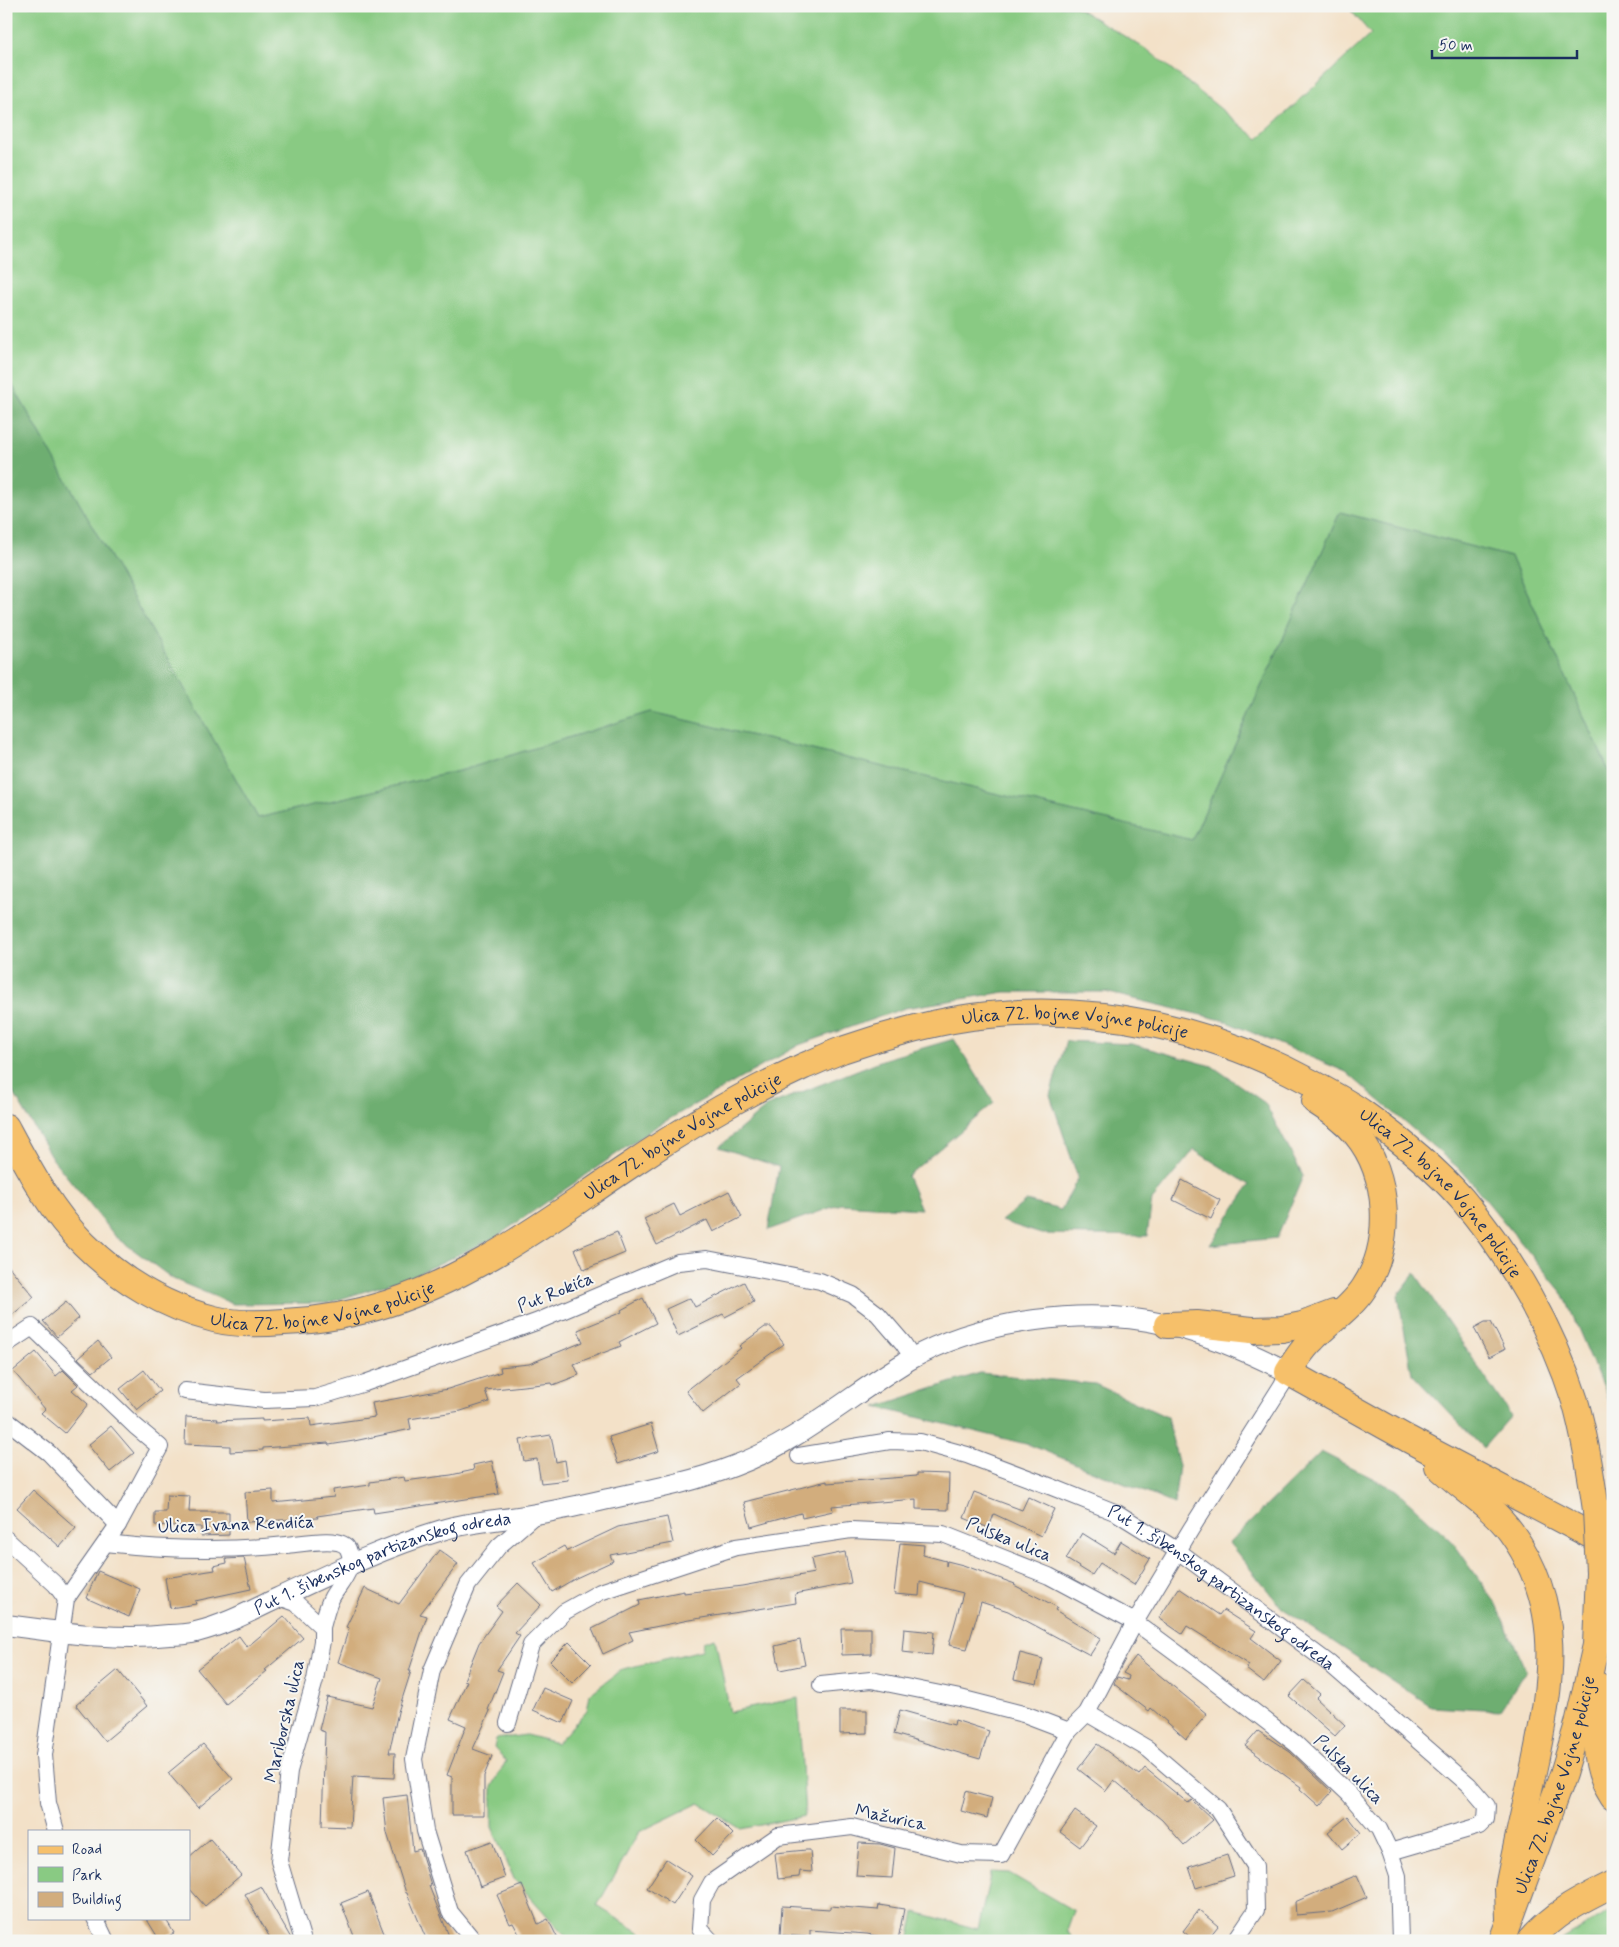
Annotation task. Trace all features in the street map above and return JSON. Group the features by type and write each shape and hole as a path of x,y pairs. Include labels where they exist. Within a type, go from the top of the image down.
{"main road":[{"name":"Ulica 72. bojne Vojne policije","path":"6,1127 54,1208 80,1241 111,1269 138,1288 175,1306 216,1320 256,1324 303,1322 360,1313 425,1291 486,1260 559,1214 696,1122 771,1081 840,1051 917,1029 988,1015 1039,1012 1084,1013 1138,1021 1197,1036 1241,1049 1287,1069 1350,1104 1391,1133 1428,1165 1460,1197 1498,1247 1542,1321 1564,1371 1575,1402 1596,1510 1599,1572 1596,1645 1578,1724 1563,1774 1505,1930"},
{"path":"1287,1069 1296,1086 1311,1099 1338,1116 1356,1134 1371,1156 1382,1188 1384,1218 1380,1248 1373,1273 1364,1289 1312,1339 1288,1372 1613,1547"},
{"path":"1167,1325 1197,1324 1252,1330 1282,1329 1302,1325 1348,1306"},
{"path":"1408,1438 1486,1506 1510,1531 1530,1567 1540,1590 1548,1622 1551,1659 1546,1708 1508,1888 1505,1930"},
{"path":"1596,1645 1599,1686 1597,1740 1603,1779 1613,1797"},
{"path":"1530,1941 1538,1930 1578,1901 1613,1884"}],"street":[{"name":"Put Rokića","path":"184,1391 264,1400 315,1398 365,1383 536,1322 678,1262 707,1259 820,1281 853,1295 878,1314 903,1343 913,1358"},
{"name":"Put 1. šibenskog partizanskog odreda","path":"6,1625 94,1636 152,1637 194,1633 230,1621 402,1543 445,1529 536,1514 706,1476 739,1465 794,1436 913,1358 965,1336 1036,1319 1102,1318 1136,1320 1167,1325 1208,1337 1248,1352 1288,1372"},
{"path":"6,1340 8,1343 32,1327 135,1426 160,1447 118,1525 66,1599 44,1755 48,1803 56,1830"},
{"name":"Mažurica","path":"711,1941 700,1930 702,1900 712,1882 778,1836 852,1827 961,1854 1001,1854 1069,1731 1087,1713 1135,1622 1282,1385 1288,1372"},
{"path":"6,1420 49,1453 118,1525"},
{"name":"Put 1. šibenskog partizanskog odreda","path":"799,1456 890,1441 920,1442 967,1455 1117,1514 1178,1551 1330,1664 1469,1785 1487,1806 1486,1819 1479,1826 1390,1852"},
{"path":"474,1941 450,1912 425,1831 414,1759 432,1670 468,1586 499,1546 536,1514"},
{"name":"Pulska ulica","path":"508,1723 531,1645 564,1612 600,1592 736,1547 851,1530 943,1534 1049,1576 1135,1622 1296,1744 1349,1794 1379,1829 1390,1852 1398,1876 1400,1941"},
{"path":"6,1539 56,1586 66,1599"},
{"name":"Ulica Ivana Rendića","path":"106,1542 134,1546 205,1548 272,1546 331,1541 344,1544 349,1550 350,1565"},
{"name":"Mariborska ulica","path":"303,1941 279,1861 289,1771 315,1680 322,1641 322,1626 331,1599 350,1565"},
{"path":"279,1598 296,1603 322,1626"},
{"path":"821,1685 871,1680 960,1698 1027,1715 1069,1731"},
{"path":"1087,1713 1148,1749 1218,1809 1250,1858 1255,1866 1256,1910 1235,1941"},
{"path":"96,1920 106,1941"}],"green space":[{"path":"6,6 1074,6 1149,51 1258,139 1371,34 1347,6 1613,6 1613,780 1511,557 1340,512 1192,840 652,712 463,770 258,818 6,374"},
{"path":"6,374 258,818 463,770 652,712 1192,840 1340,512 1511,557 1613,780 1613,1411 1564,1295 1463,1172 1346,1072 1222,1020 1105,992 1005,992 905,1008 799,1045 657,1126 496,1237 410,1277 328,1303 233,1304 173,1279 115,1236 52,1158 6,1080"},
{"path":"954,1039 994,1103 907,1176 921,1209 841,1204 768,1230 779,1167 719,1147 769,1105 885,1059"},
{"path":"1066,1041 1132,1044 1212,1066 1265,1103 1303,1176 1277,1238 1210,1245 1250,1185 1194,1150 1152,1200 1147,1236 1041,1234 1001,1221 1026,1201 1061,1210 1078,1178 1050,1095"},
{"path":"1415,1273 1511,1416 1483,1448 1412,1374 1398,1295"},
{"path":"980,1373 1095,1384 1167,1417 1179,1466 1174,1504 1030,1445 876,1407"},
{"path":"1321,1452 1396,1490 1452,1541 1495,1602 1526,1671 1500,1710 1431,1706 1282,1608 1229,1543"},
{"path":"715,1638 730,1712 798,1698 805,1816 741,1829 699,1803 639,1832 597,1906 654,1941 570,1941 514,1879 492,1827 492,1787 506,1761 494,1748 496,1739 526,1735 557,1743 587,1710 590,1694 623,1669 702,1650 703,1642"},
{"path":"991,1872 1009,1873 1074,1911 1067,1931 1075,1941 909,1941 915,1912 978,1929"},
{"path":"1613,1910 1613,1941 1560,1941 1611,1911"}],"building":[{"path":"1182,1180 1220,1200 1211,1219 1173,1200"},
{"path":"729,1191 742,1217 713,1232 707,1220 657,1245 644,1219 674,1204 680,1216"},
{"path":"617,1232 625,1253 584,1270 575,1249"},
{"path":"6,1263 34,1297 6,1320"},
{"path":"744,1282 754,1302 725,1317 723,1314 678,1336 666,1309 690,1298 695,1307"},
{"path":"643,1298 656,1323 619,1342 621,1346 574,1364 579,1375 553,1385 552,1383 485,1390 489,1402 461,1411 409,1419 411,1429 354,1441 329,1445 328,1443 230,1452 230,1446 185,1444 186,1417 218,1419 217,1421 310,1418 311,1426 375,1417 372,1403 448,1389 501,1372 500,1367 529,1364 583,1342 578,1330 622,1312 621,1310"},
{"path":"66,1302 79,1318 57,1337 43,1321"},
{"path":"1485,1322 1491,1322 1505,1349 1489,1357 1474,1328"},
{"path":"765,1327 771,1327 784,1344 737,1378 741,1383 703,1413 686,1391 741,1348 739,1346"},
{"path":"98,1341 111,1357 93,1372 78,1358"},
{"path":"36,1352 56,1376 63,1370 78,1385 72,1390 88,1404 65,1433 41,1413 45,1409 13,1371"},
{"path":"144,1370 160,1391 137,1410 120,1389"},
{"path":"651,1424 659,1451 618,1464 609,1437"},
{"path":"111,1426 134,1453 110,1472 88,1445"},
{"path":"551,1435 556,1462 565,1460 568,1480 541,1483 537,1459 524,1461 520,1440"},
{"path":"492,1461 499,1494 374,1513 373,1508 317,1516 318,1518 247,1522 245,1492 273,1490 273,1503 334,1497 333,1490 370,1485 370,1482 404,1477 405,1481 451,1475 474,1470 473,1465"},
{"path":"917,1473 949,1474 948,1510 916,1509 916,1499 832,1506 833,1511 802,1518 801,1513 751,1527 744,1502 827,1481 827,1483 917,1476"},
{"path":"33,1490 76,1528 60,1547 17,1508"},
{"path":"974,1492 1022,1510 1028,1497 1054,1509 1041,1536 994,1514 989,1528 964,1518"},
{"path":"167,1495 190,1496 189,1512 229,1512 229,1535 201,1536 201,1527 155,1525 155,1512 166,1512"},
{"path":"667,1517 673,1543 610,1555 613,1561 576,1578 552,1592 534,1563 564,1546 567,1551 618,1527"},
{"path":"1082,1533 1114,1553 1121,1541 1150,1559 1134,1585 1100,1563 1092,1575 1066,1559"},
{"path":"900,1543 924,1545 923,1555 946,1561 946,1566 947,1561 963,1565 1015,1584 1057,1607 1055,1610 1101,1638 1090,1655 1008,1611 981,1602 967,1649 949,1645 963,1593 920,1582 919,1596 894,1594"},
{"path":"439,1550 458,1564 420,1614 427,1616 409,1671 411,1671 398,1712 389,1753 395,1753 394,1778 353,1776 350,1827 322,1826 325,1732 319,1730 327,1697 372,1707 382,1678 338,1662 349,1628 346,1627 365,1588 399,1604"},
{"path":"845,1552 851,1583 795,1594 796,1603 689,1620 629,1632 633,1640 603,1654 592,1629 640,1605 639,1600 684,1591 684,1593 742,1586 814,1573 811,1559"},
{"path":"244,1558 251,1589 195,1601 196,1604 170,1608 165,1578 215,1570 214,1566 227,1563 226,1559"},
{"path":"98,1571 140,1589 129,1617 86,1598"},
{"path":"518,1583 541,1605 515,1633 520,1636 497,1670 503,1672 488,1710 490,1711 473,1749 492,1756 484,1776 484,1815 452,1815 452,1777 447,1775 466,1726 450,1719 467,1681 464,1680 479,1643 502,1611 496,1606"},
{"path":"1179,1588 1219,1615 1223,1610 1256,1631 1251,1638 1281,1661 1264,1683 1246,1669 1249,1665 1187,1626 1182,1634 1159,1618"},
{"path":"284,1616 303,1638 265,1670 267,1671 226,1704 197,1669 239,1636 247,1647"},
{"path":"841,1628 871,1628 871,1654 842,1655"},
{"path":"904,1629 934,1632 932,1655 902,1652"},
{"path":"800,1640 805,1665 780,1670 775,1646"},
{"path":"569,1642 591,1664 572,1683 550,1661"},
{"path":"1020,1653 1043,1659 1037,1684 1014,1679"},
{"path":"1136,1656 1207,1714 1186,1739 1151,1708 1149,1711 1114,1684 1117,1677 1128,1680 1129,1676 1123,1673"},
{"path":"118,1670 147,1706 105,1741 76,1705"},
{"path":"1304,1680 1320,1694 1316,1698 1345,1725 1335,1736 1289,1696"},
{"path":"543,1688 573,1701 563,1723 533,1710"},
{"path":"840,1710 867,1710 867,1733 840,1734"},
{"path":"900,1710 954,1725 955,1720 989,1731 980,1759 894,1734"},
{"path":"1258,1731 1290,1752 1332,1792 1319,1806 1300,1789 1301,1787 1245,1746"},
{"path":"203,1744 233,1779 198,1808 168,1773"},
{"path":"1097,1744 1139,1775 1145,1768 1188,1803 1192,1800 1213,1820 1184,1845 1162,1820 1114,1780 1106,1791 1078,1769"},
{"path":"966,1791 992,1798 987,1818 961,1811"},
{"path":"407,1795 413,1851 420,1849 431,1885 429,1886 451,1941 427,1941 406,1893 387,1833 383,1798"},
{"path":"1075,1811 1096,1826 1080,1847 1060,1832"},
{"path":"1348,1816 1361,1833 1342,1849 1328,1832"},
{"path":"717,1818 733,1834 712,1856 696,1840"},
{"path":"210,1839 241,1875 205,1906 190,1889 190,1856"},
{"path":"492,1841 505,1878 480,1887 467,1850"},
{"path":"859,1843 880,1844 895,1848 892,1878 856,1876"},
{"path":"810,1850 812,1872 800,1871 799,1877 778,1879 775,1853"},
{"path":"1227,1855 1234,1876 1196,1888 1189,1867"},
{"path":"666,1859 692,1876 673,1905 647,1888"},
{"path":"1357,1875 1367,1897 1332,1912 1296,1915 1295,1902"},
{"path":"522,1885 538,1924 548,1919 559,1941 506,1941 519,1934 513,1923 510,1924 497,1895"},
{"path":"261,1886 292,1941 272,1941 253,1909 245,1894"},
{"path":"368,1892 385,1936 374,1941 356,1941 341,1903"},
{"path":"879,1905 904,1909 898,1940 867,1934 810,1930 810,1937 780,1935 782,1906 830,1909 830,1906 878,1910"},
{"path":"1199,1910 1218,1926 1206,1941 1195,1941 1183,1931"},
{"path":"147,1920 166,1920 174,1933 160,1941"}]}
